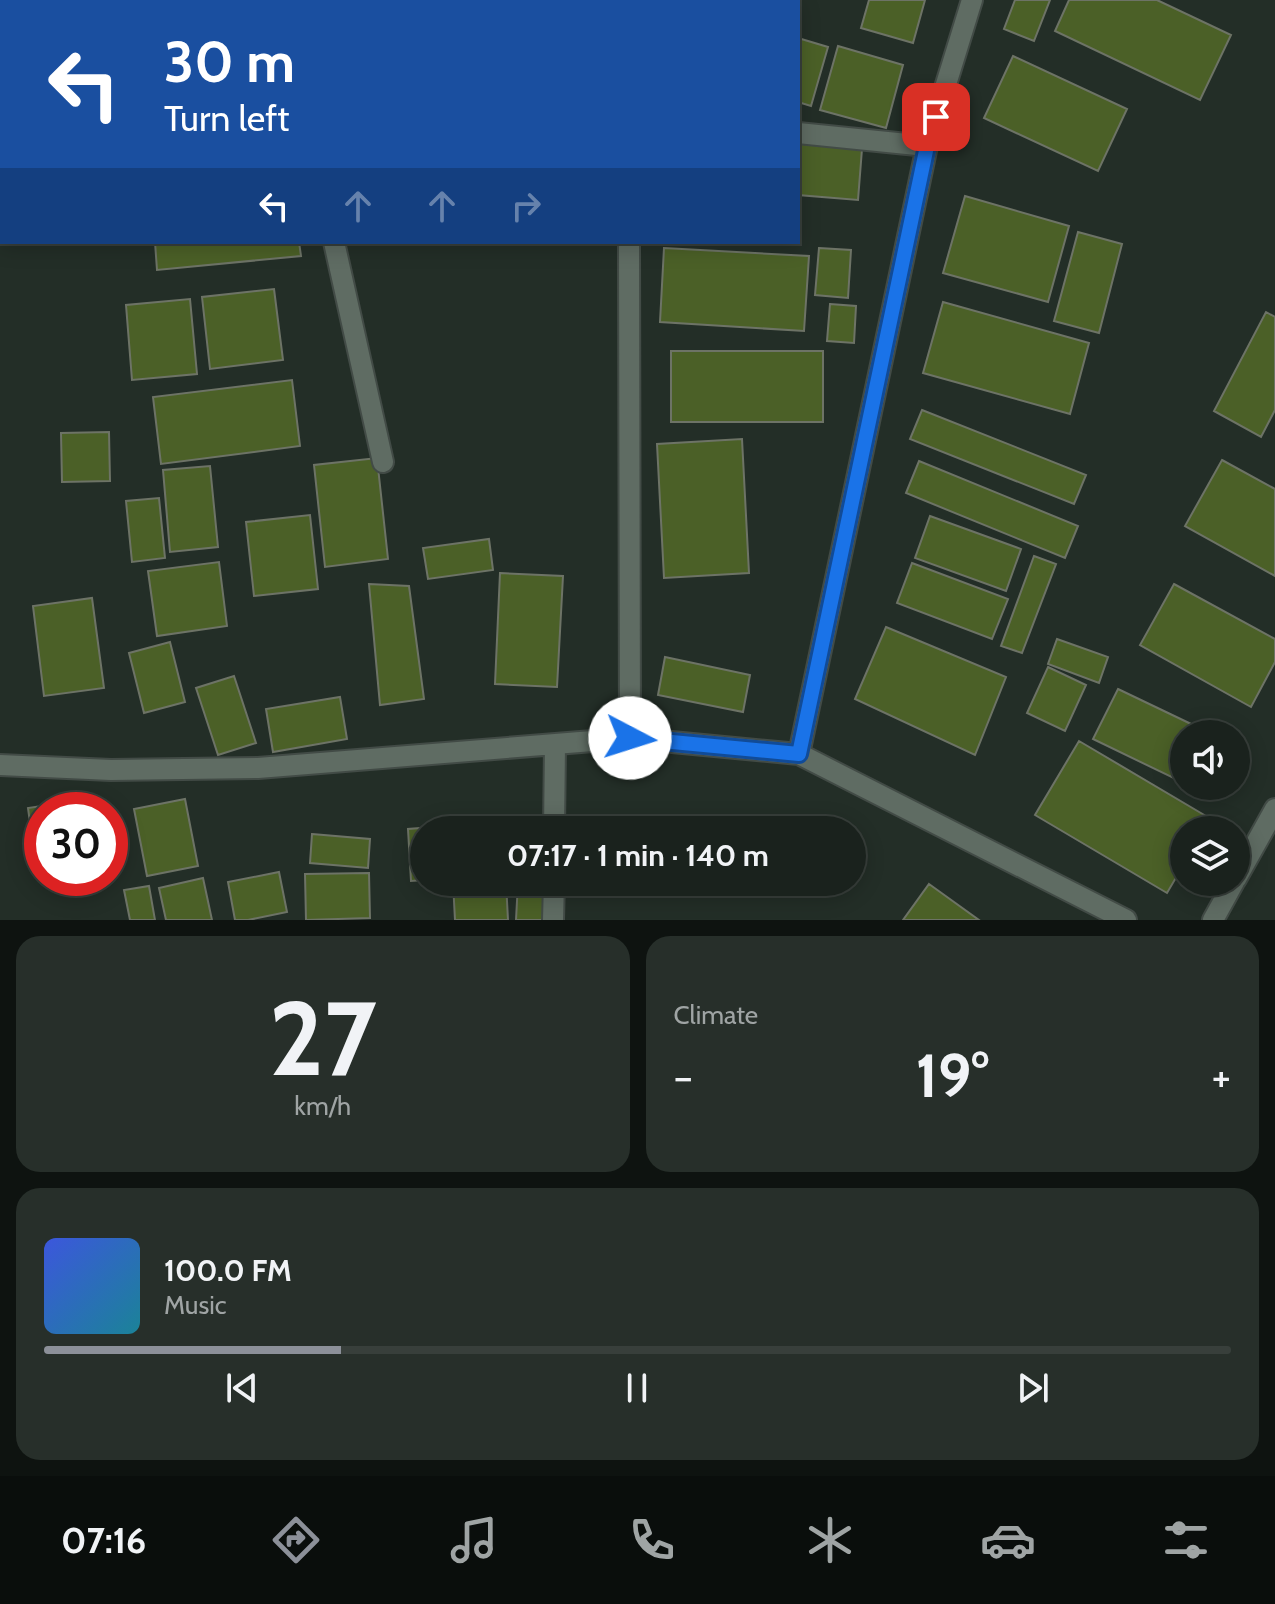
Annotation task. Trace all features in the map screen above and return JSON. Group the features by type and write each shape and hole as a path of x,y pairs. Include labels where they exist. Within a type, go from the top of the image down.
{"street":[{"path":"799,754 927,146 972,0"},
{"path":"800,133 927,146"},
{"path":"334,244 383,462"},
{"path":"629,244 630,738"},
{"path":"0,765 111,770 258,768 630,738 799,754 1126,920"},
{"path":"554,816 555,745"},
{"path":"1250,853 1275,809"},
{"path":"553,920 554,896"},
{"path":"1213,920 1226,896"}],"building":[{"path":"869,0 925,0 913,43 861,28"},
{"path":"1015,0 1050,0 1034,41 1004,29"},
{"path":"1069,0 1157,0 1231,35 1200,100 1055,31"},
{"path":"800,39 828,47 811,106 800,103"},
{"path":"838,46 903,65 886,128 820,110"},
{"path":"1013,56 1127,109 1098,171 984,118"},
{"path":"800,143 862,149 858,200 800,195"},
{"path":"965,196 1069,226 1048,302 943,273"},
{"path":"1078,232 1122,244 1099,333 1054,321"},
{"path":"155,244 299,244 301,256 157,270"},
{"path":"664,248 809,256 804,331 660,322"},
{"path":"819,248 851,250 848,298 815,295"},
{"path":"274,289 283,360 210,369 202,297"},
{"path":"190,299 197,374 132,380 126,305"},
{"path":"943,302 1089,343 1070,414 923,373"},
{"path":"830,304 856,306 854,343 827,341"},
{"path":"1266,312 1275,317 1275,410 1261,437 1214,411"},
{"path":"671,351 823,351 823,422 671,422"},
{"path":"292,380 300,446 161,464 153,397"},
{"path":"922,410 1086,475 1074,504 910,439"},
{"path":"109,432 110,481 62,482 61,433"},
{"path":"742,439 749,573 664,578 657,444"},
{"path":"377,458 388,559 325,567 314,465"},
{"path":"1222,460 1275,489 1275,576 1185,526"},
{"path":"919,461 1078,526 1065,558 906,493"},
{"path":"210,466 218,547 170,552 163,470"},
{"path":"159,498 165,558 132,562 126,501"},
{"path":"310,515 318,589 254,596 246,522"},
{"path":"930,516 1021,549 1006,591 915,558"},
{"path":"489,539 493,570 428,579 423,548"},
{"path":"1034,556 1056,564 1022,653 1001,646"},
{"path":"219,562 227,626 157,636 148,571"},
{"path":"912,563 1008,599 992,639 897,603"},
{"path":"500,573 563,576 557,687 495,684"},
{"path":"369,584 409,586 424,699 380,705"},
{"path":"1174,584 1275,639 1275,662 1251,707 1140,645"},
{"path":"92,598 104,688 44,696 33,606"},
{"path":"886,627 1006,677 975,755 855,699"},
{"path":"1057,639 1108,657 1099,683 1048,664"},
{"path":"170,642 185,702 144,713 129,653"},
{"path":"665,657 750,675 743,712 658,695"},
{"path":"1048,667 1086,685 1065,731 1027,713"},
{"path":"234,676 256,743 218,755 196,688"},
{"path":"1118,689 1183,720 1170,720 1170,776 1093,739"},
{"path":"340,697 347,739 273,752 266,709"},
{"path":"1079,741 1170,795 1170,800 1179,800 1206,816 1170,816 1170,888 1167,893 1035,815"},
{"path":"185,799 198,866 147,876 134,809"},
{"path":"312,834 370,839 368,868 310,863"},
{"path":"279,872 287,912 235,920 228,882"},
{"path":"369,873 370,918 306,920 305,874"},
{"path":"203,878 212,920 166,920 159,888"},
{"path":"929,884 979,920 903,920"},
{"path":"149,886 155,920 130,920 125,896 128,896 128,889"},
{"path":"454,896 507,896 508,920 455,920"},
{"path":"517,896 544,896 543,920 516,920"}],"route":[{"path":"630,738 799,754 927,146 936,117"}]}
